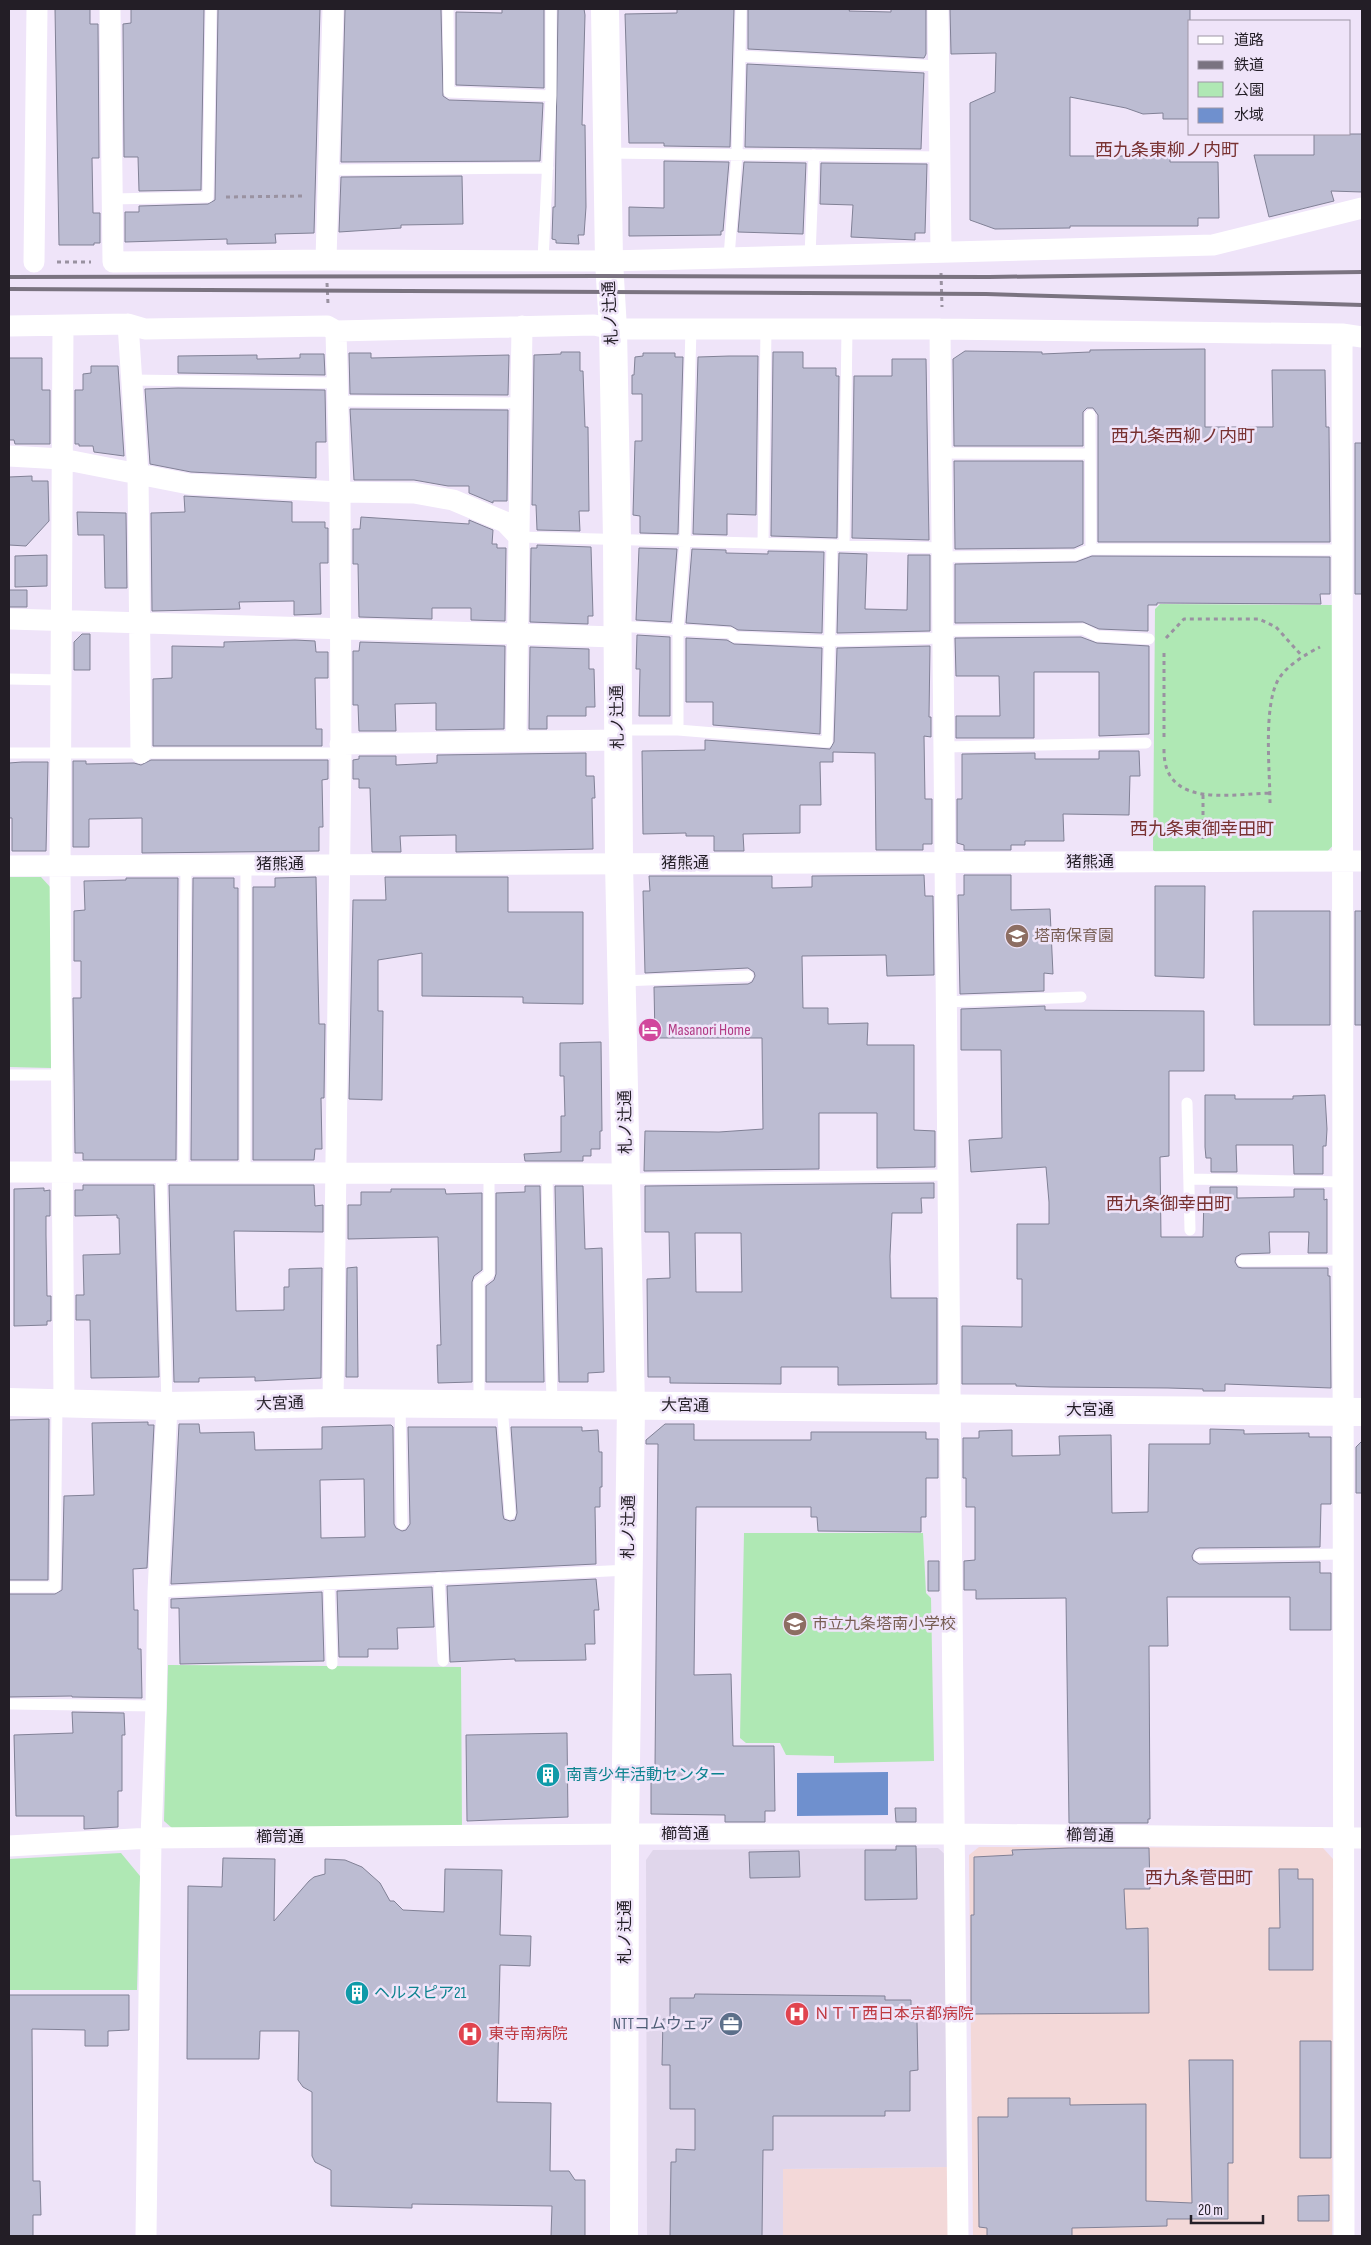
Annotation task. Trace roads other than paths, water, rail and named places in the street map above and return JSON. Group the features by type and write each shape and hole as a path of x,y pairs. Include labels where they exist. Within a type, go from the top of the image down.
{"street":[{"path":"34,262 38,9"},
{"path":"110,9 113,262 608,260 1213,245 1362,208"},
{"path":"326,260 333,9"},
{"name":"札ノ辻通","path":"605,9 608,260 612,329 617,540 620,863 630,1406 625,1834 624,2236"},
{"path":"938,9 941,252"},
{"path":"941,319 958,2236"},
{"path":"9,326 128,324 145,329 327,326 336,331 594,325 612,329 766,329 847,328 941,319 1352,336 1342,550 1342,640 1352,862 1343,1182 1343,1260 1353,1412 1343,1554 1353,1839 1344,2236"},
{"path":"128,324 138,474 141,753"},
{"path":"61,1403 62,1075 60,753 63,326"},
{"path":"516,740 522,326"},
{"path":"334,1403 340,748 340,492 336,331"},
{"path":"9,456 62,459 189,484 340,492 414,493 453,500 505,522 519,537"},
{"path":"9,619 518,633 617,632"},
{"path":"340,748 619,735"},
{"name":"猪熊通","path":"9,866 1352,862"},
{"path":"9,1172 627,1176"},
{"name":"大宮通","path":"9,1402 167,1406 400,1403 1353,1412"},
{"path":"146,2236 151,1838 158,1592 167,1406"},
{"name":"櫛笥通","path":"9,1846 151,1838 625,1834 954,1834 1353,1839"}],"lane":[{"path":"112,199 208,197 211,9"},
{"path":"448,9 449,92 551,96"},
{"path":"543,260 551,96 551,9"},
{"path":"729,258 737,153 741,9"},
{"path":"740,56 939,66"},
{"path":"607,153 737,153 940,157"},
{"path":"810,256 814,154"},
{"path":"329,170 548,168"},
{"path":"844,545 847,328"},
{"path":"678,730 678,631 685,541 691,329"},
{"path":"763,543 766,329"},
{"path":"132,380 521,403"},
{"path":"1090,415 1091,549"},
{"path":"941,453 1089,454"},
{"path":"519,537 844,545 942,552 1076,556 1091,549 1342,550"},
{"path":"619,735 678,730 827,742 832,545"},
{"path":"617,632 678,631 731,633 734,637 829,640 1083,629 1097,636 1149,639"},
{"path":"9,679 61,680"},
{"path":"944,747 1146,743"},
{"path":"9,753 141,753 340,748"},
{"path":"245,1174 246,864"},
{"path":"183,1173 186,865"},
{"path":"622,981 748,976"},
{"path":"946,1002 1081,997"},
{"path":"9,1075 62,1075"},
{"path":"1187,1103 1190,1230"},
{"path":"161,1173 167,1406"},
{"path":"489,1174 488,1274 480,1282 491,1404 510,1514"},
{"path":"547,1174 552,1404"},
{"path":"627,1176 948,1175"},
{"path":"1189,1179 1343,1182"},
{"path":"1242,1261 1343,1260"},
{"path":"9,1586 55,1587 61,1403"},
{"path":"400,1403 402,1524"},
{"path":"1200,1556 1343,1554"},
{"path":"158,1592 629,1570"},
{"path":"439,1578 443,1661"},
{"path":"330,1585 332,1664"},
{"path":"9,1704 156,1706"}],"water":[{"path":"888,1772 888,1815 797,1816 797,1773"}],"railway":[{"path":"9,277 989,277 1362,272"},
{"path":"9,289 986,294 1362,305"}],"place":[{"name":"塔南保育園","path":"1017,936"},
{"name":"Masanori Home","path":"650,1030"},
{"name":"市立九条塔南小学校","path":"795,1624"},
{"name":"南青少年活動センター","path":"548,1775"},
{"name":"ヘルスピア21","path":"357,1993"},
{"name":"ＮＴＴ西日本京都病院","path":"797,2014"},
{"name":"NTTコムウェア","path":"731,2024"},
{"name":"東寺南病院","path":"470,2034"}],"district":[{"name":"西九条東柳ノ内町","path":"1167,150"},
{"name":"西九条西柳ノ内町","path":"1183,436"},
{"name":"西九条東御幸田町","path":"1202,829"},
{"name":"西九条御幸田町","path":"1169,1204"},
{"name":"西九条菅田町","path":"1199,1878"}]}
